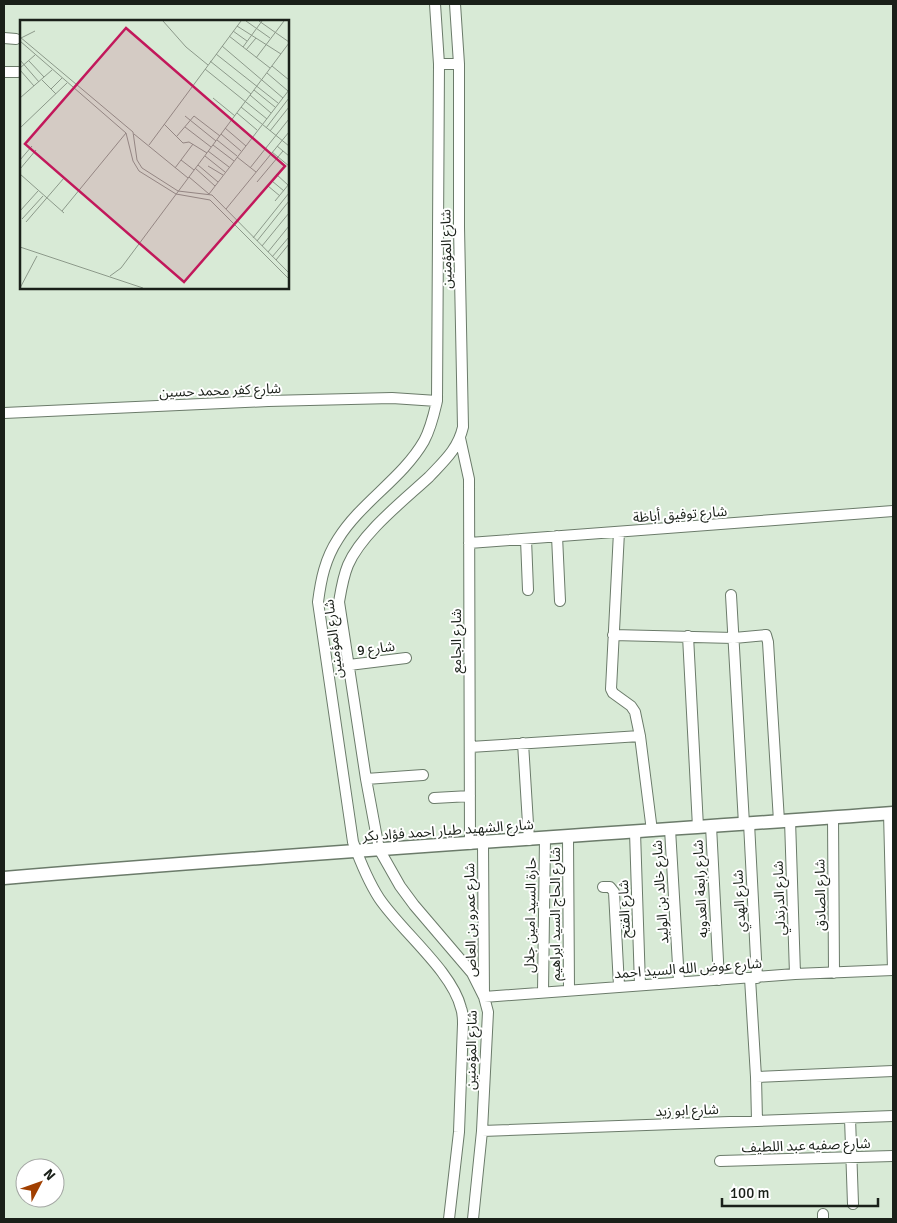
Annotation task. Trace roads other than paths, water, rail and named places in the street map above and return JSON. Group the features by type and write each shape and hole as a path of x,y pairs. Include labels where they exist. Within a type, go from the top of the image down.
{"street":[{"name":"شارع المؤمنين","path":"435,4 439,64 437,400 433,420 425,439 414,456 338,539 328,558 321,580 318,602 353,842 380,899 442,975 462,1008 459,1132 449,1219"},
{"name":"شارع المؤمنين","path":"455,4 459,64 459,227 463,415 460,438 444,462 370,533 358,548 348,565 342,583 339,602 366,779 379,849 400,886 414,905 472,973 484,997 488,1012 482,1131 473,1219"},
{"path":"4,38 16,38"},
{"path":"439,64 459,64"},
{"path":"4,72 18,72"},
{"name":"شارع كفر محمد حسين","path":"4,413 296,400 392,398 437,400"},
{"name":"شارع الجامع","path":"460,438 469,478 470,796 476,843"},
{"name":"شارع توفيق أباظة","path":"469,543 893,511"},
{"path":"619,532 611,689 613,693 635,712 640,736 652,831"},
{"path":"557,536 560,601"},
{"path":"526,539 528,590"},
{"name":"شارع الهدي","path":"731,595 747,824 757,1121"},
{"name":"شارع الدرندلي","path":"734,638 764,634 768,638 795,974"},
{"path":"613,635 734,638"},
{"name":"شارع رابعة العدويه","path":"688,636 719,980"},
{"name":"شارع 9","path":"349,665 406,658"},
{"path":"470,747 640,736"},
{"path":"523,744 529,840"},
{"path":"366,779 424,775"},
{"path":"434,798 470,796"},
{"path":"891,813 893,970"},
{"name":"شارع الشهيد طيار احمد فؤاد بكر","path":"4,878 245,858 529,840 891,813"},
{"name":"شارع الصادق","path":"833,817 834,973"},
{"name":"شارع خالد بن الوليد","path":"670,829 679,982"},
{"name":"شارع الفتح","path":"635,832 640,985"},
{"name":"شارع الحاج السيد ابراهيم","path":"568,837 570,990"},
{"name":"حارة السيد امين جلال","path":"543,992 545,838"},
{"name":"شارع عمرو بن العاص","path":"476,843 484,997"},
{"path":"604,887 610,887 614,892 619,986"},
{"name":"شارع عوض الله السيد احمد","path":"484,997 795,974 893,970"},
{"path":"756,1077 893,1071"},
{"name":"شارع ابو زيد","path":"482,1131 893,1116"},
{"path":"850,1118 853,1204"},
{"name":"شارع صفيه عبد اللطيف","path":"720,1161 893,1156"}]}
